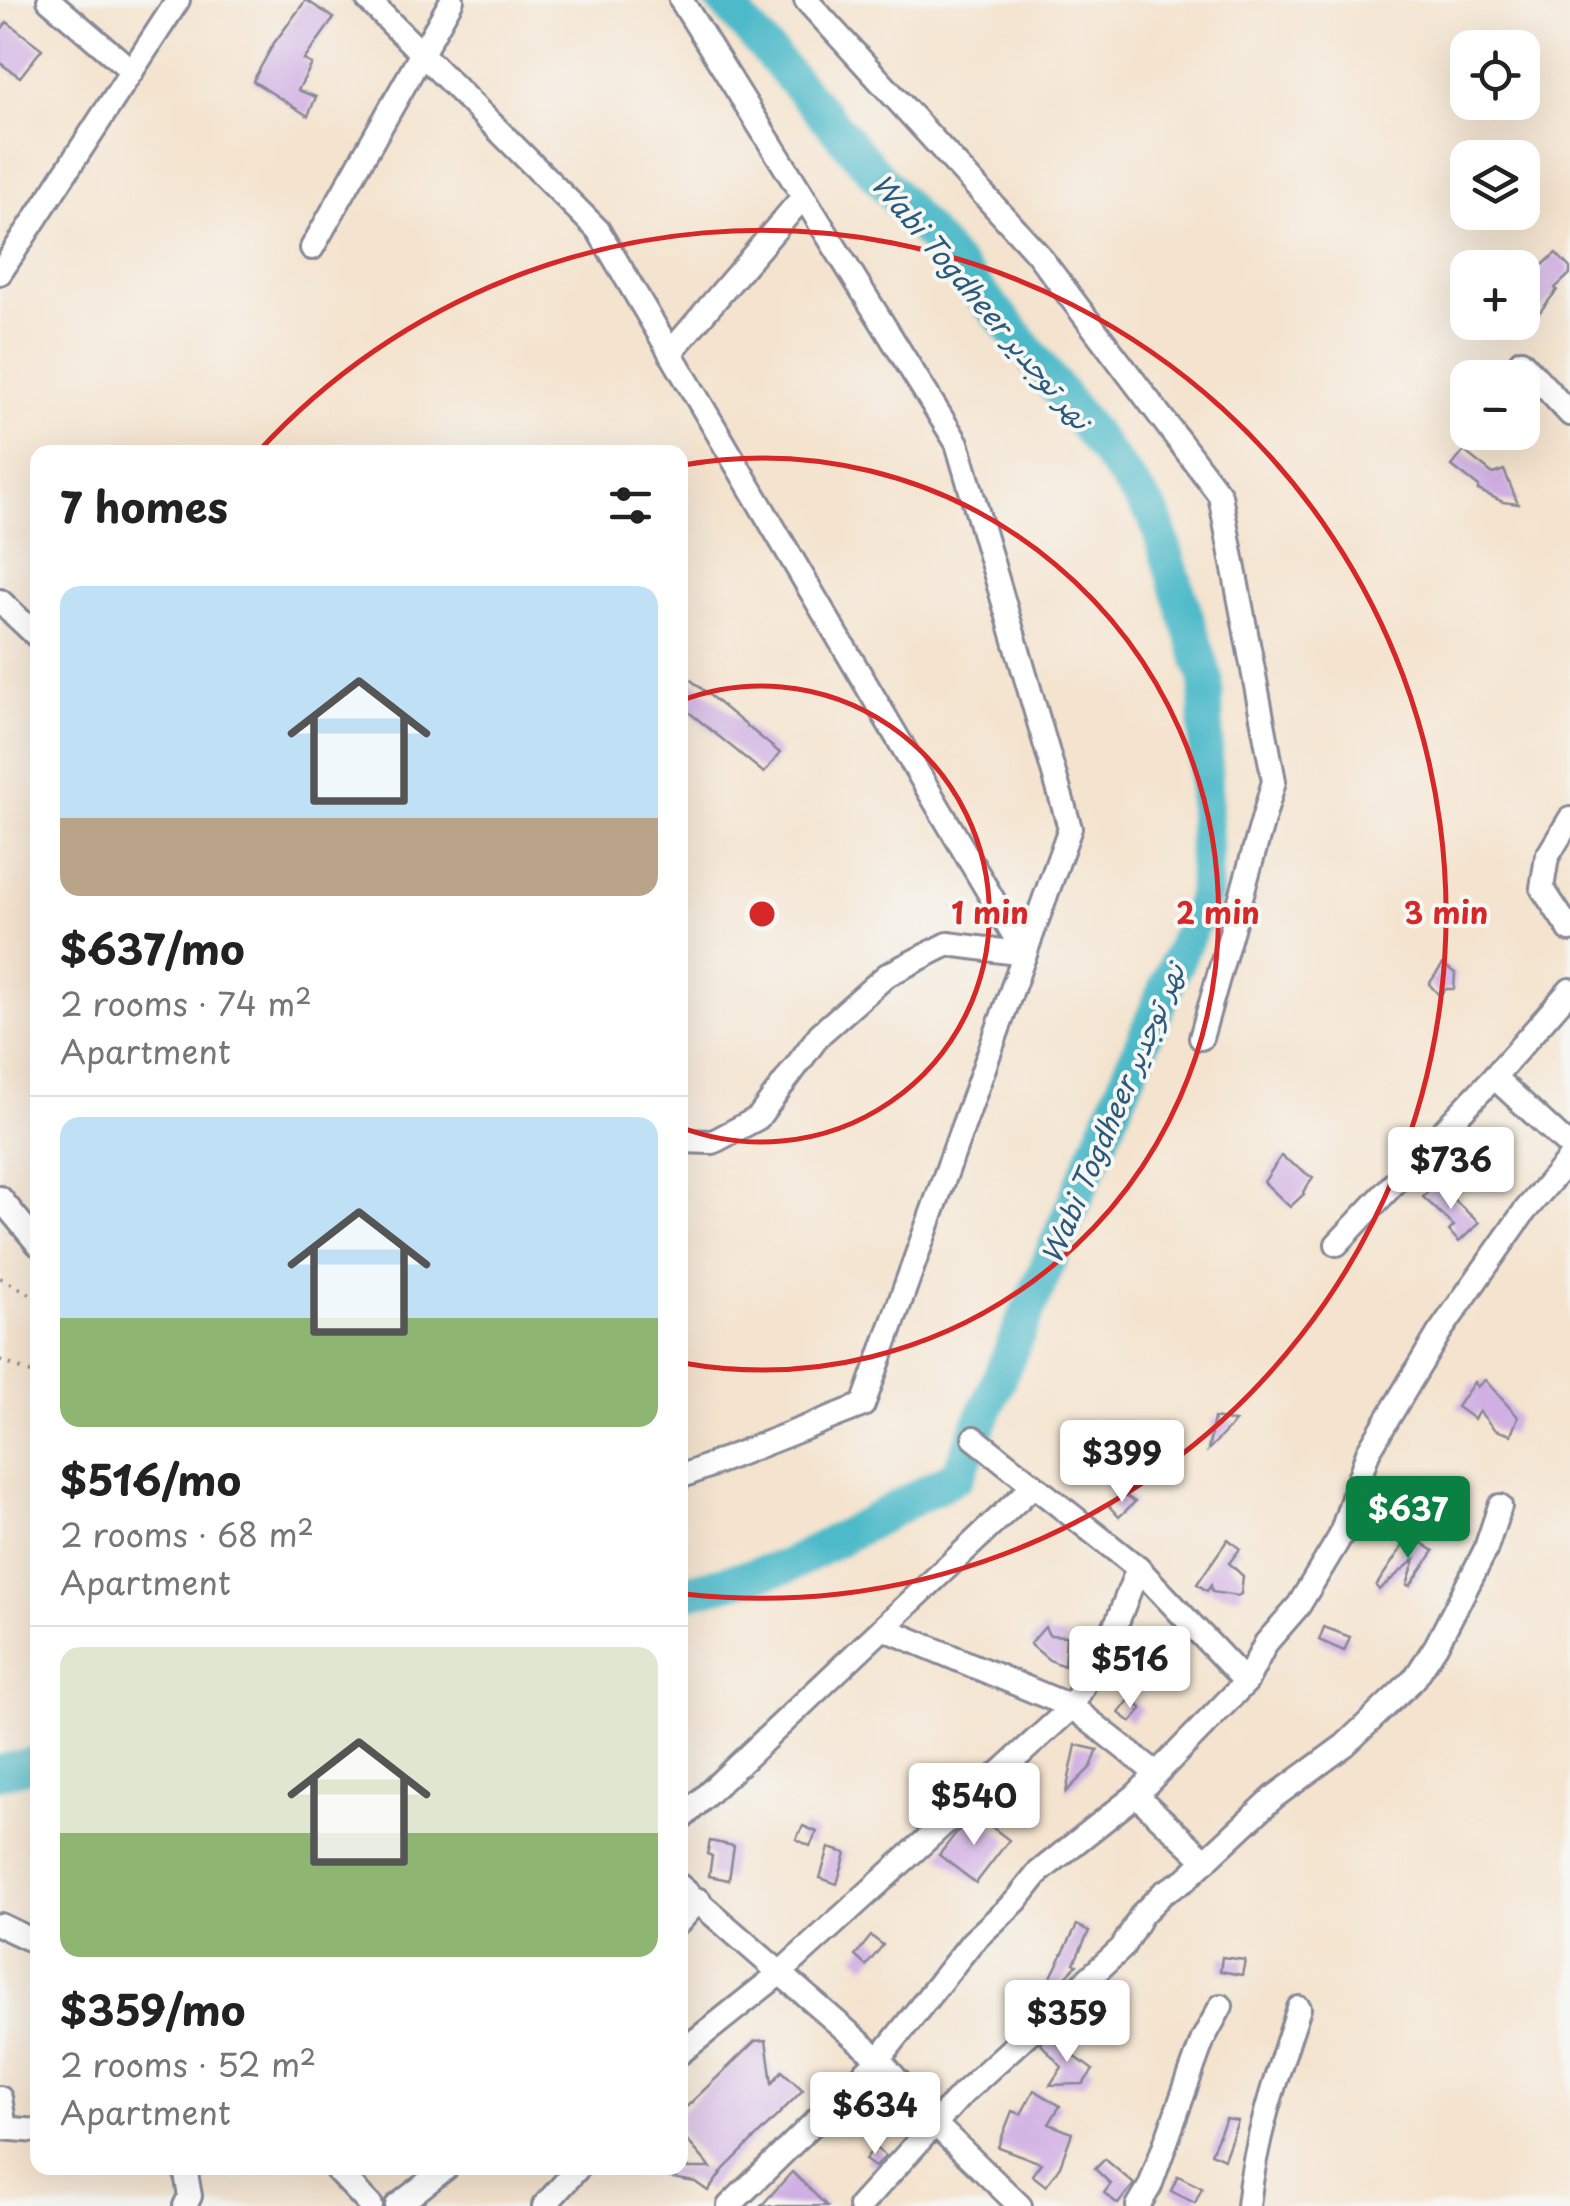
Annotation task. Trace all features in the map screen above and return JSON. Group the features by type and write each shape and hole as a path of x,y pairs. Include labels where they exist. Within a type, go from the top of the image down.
{"street":[{"path":"50,0 132,70"},
{"path":"0,273 178,0"},
{"path":"368,0 598,230 1025,954"},
{"path":"312,248 452,0"},
{"path":"681,0 957,443 1070,828 863,1406 688,1474"},
{"path":"806,0 1037,253 1220,495 1274,781 1202,1038"},
{"path":"670,354 803,197"},
{"path":"1540,381 1570,414"},
{"path":"0,600 30,629"},
{"path":"1570,819 1547,857 1542,888 1570,930"},
{"path":"688,1141 713,1142 758,1118 820,1034 886,976 948,944 1025,954"},
{"path":"1337,1244 1570,990"},
{"path":"1494,1077 1570,1147"},
{"path":"729,2206 878,2059 972,1942 1016,1901 1038,1872 1136,1795 1246,1682 1266,1643 1299,1605 1340,1537 1368,1452 1439,1333 1524,1212 1570,1158"},
{"path":"0,1198 30,1234"},
{"path":"974,1438 1138,1568 1246,1682"},
{"path":"688,1812 1034,1486"},
{"path":"860,2206 976,2081 1122,1948 1142,1914 1164,1893 1274,1797 1345,1744 1415,1678 1436,1646 1485,1550 1500,1506"},
{"path":"688,2048 779,1974 1072,1707 1118,1620 1138,1568"},
{"path":"882,1628 1072,1707 1156,1773"},
{"path":"1136,1795 1206,1860"},
{"path":"690,1893 878,2059 935,2124 1016,2205"},
{"path":"0,1924 30,1939"},
{"path":"1138,2206 1150,2186 1203,2039 1222,2006"},
{"path":"1248,2206 1252,2163 1272,2086 1299,2008"},
{"path":"0,2098 2,2128 30,2130"},
{"path":"185,2206 190,2196 186,2175"},
{"path":"341,2175 371,2206"},
{"path":"398,2206 437,2175"},
{"path":"544,2206 572,2175"}],"path":[{"path":"0,1278 30,1294"},
{"path":"0,1360 30,1373"}],"building":[{"path":"306,0 334,18 304,60 312,64 298,90 316,97 308,116 253,81 274,43"},
{"path":"7,22 42,49 20,77 0,63 0,31"},
{"path":"1556,253 1570,268 1570,274 1555,288 1540,312 1540,267"},
{"path":"1464,451 1493,474 1504,470 1518,504 1503,502 1478,490 1452,466"},
{"path":"688,678 780,753 764,773 688,711"},
{"path":"1443,964 1455,973 1454,989 1439,995 1429,984"},
{"path":"1281,1156 1313,1178 1290,1207 1264,1182"},
{"path":"1436,1183 1479,1223 1459,1242 1449,1231 1454,1226 1423,1197"},
{"path":"1485,1380 1518,1417 1511,1435 1495,1430 1479,1411 1474,1419 1457,1407 1474,1382 1477,1387"},
{"path":"1214,1418 1235,1422 1208,1450"},
{"path":"1123,1494 1135,1502 1119,1517 1109,1506"},
{"path":"1410,1535 1434,1551 1410,1586 1407,1585 1415,1559 1379,1590 1376,1586"},
{"path":"1228,1539 1240,1549 1229,1563 1243,1576 1241,1594 1237,1596 1212,1592 1211,1585 1207,1591 1197,1584"},
{"path":"1045,1627 1049,1635 1066,1636 1064,1666 1049,1660 1030,1644"},
{"path":"1324,1627 1350,1637 1344,1651 1319,1640"},
{"path":"1130,1699 1142,1709 1131,1722 1119,1713"},
{"path":"1076,1745 1098,1750 1091,1767 1066,1792"},
{"path":"976,1815 1009,1840 976,1883 939,1855"},
{"path":"803,1826 817,1832 810,1846 796,1839"},
{"path":"710,1841 734,1846 729,1880 709,1876"},
{"path":"829,1848 846,1853 837,1884 820,1878"},
{"path":"1077,1925 1089,1931 1074,1963 1077,1965 1044,1999 1041,1997"},
{"path":"871,1936 883,1945 866,1966 855,1956"},
{"path":"1222,1957 1245,1960 1242,1975 1220,1971"},
{"path":"1047,2036 1093,2070 1083,2084 1050,2085 1062,2067 1040,2043"},
{"path":"766,2040 772,2083 782,2071 803,2090 724,2169 708,2191 695,2182 661,2176 688,2175 688,2168 711,2168 688,2141 688,2105 755,2041"},
{"path":"1034,2090 1060,2106 1049,2124 1072,2133 1060,2166 1046,2186 1032,2175 1041,2163 998,2147 1012,2111 1021,2114"},
{"path":"1226,2119 1238,2121 1224,2159 1211,2153"},
{"path":"874,2147 886,2156 875,2167 865,2160"},
{"path":"1105,2159 1134,2184 1118,2204 1104,2193 1111,2184 1095,2169"},
{"path":"792,2172 827,2206 761,2206"},
{"path":"1178,2176 1202,2188 1195,2203 1171,2191"}],"waterway":[{"name":"Wabi Togdheer نهر توجدير","path":"688,1592 788,1566 958,1475 1205,895 1206,678 1154,515 1010,327 723,0"},
{"name":"Wabi Togdheer نهر توجدير","path":"0,1772 30,1765"}]}
